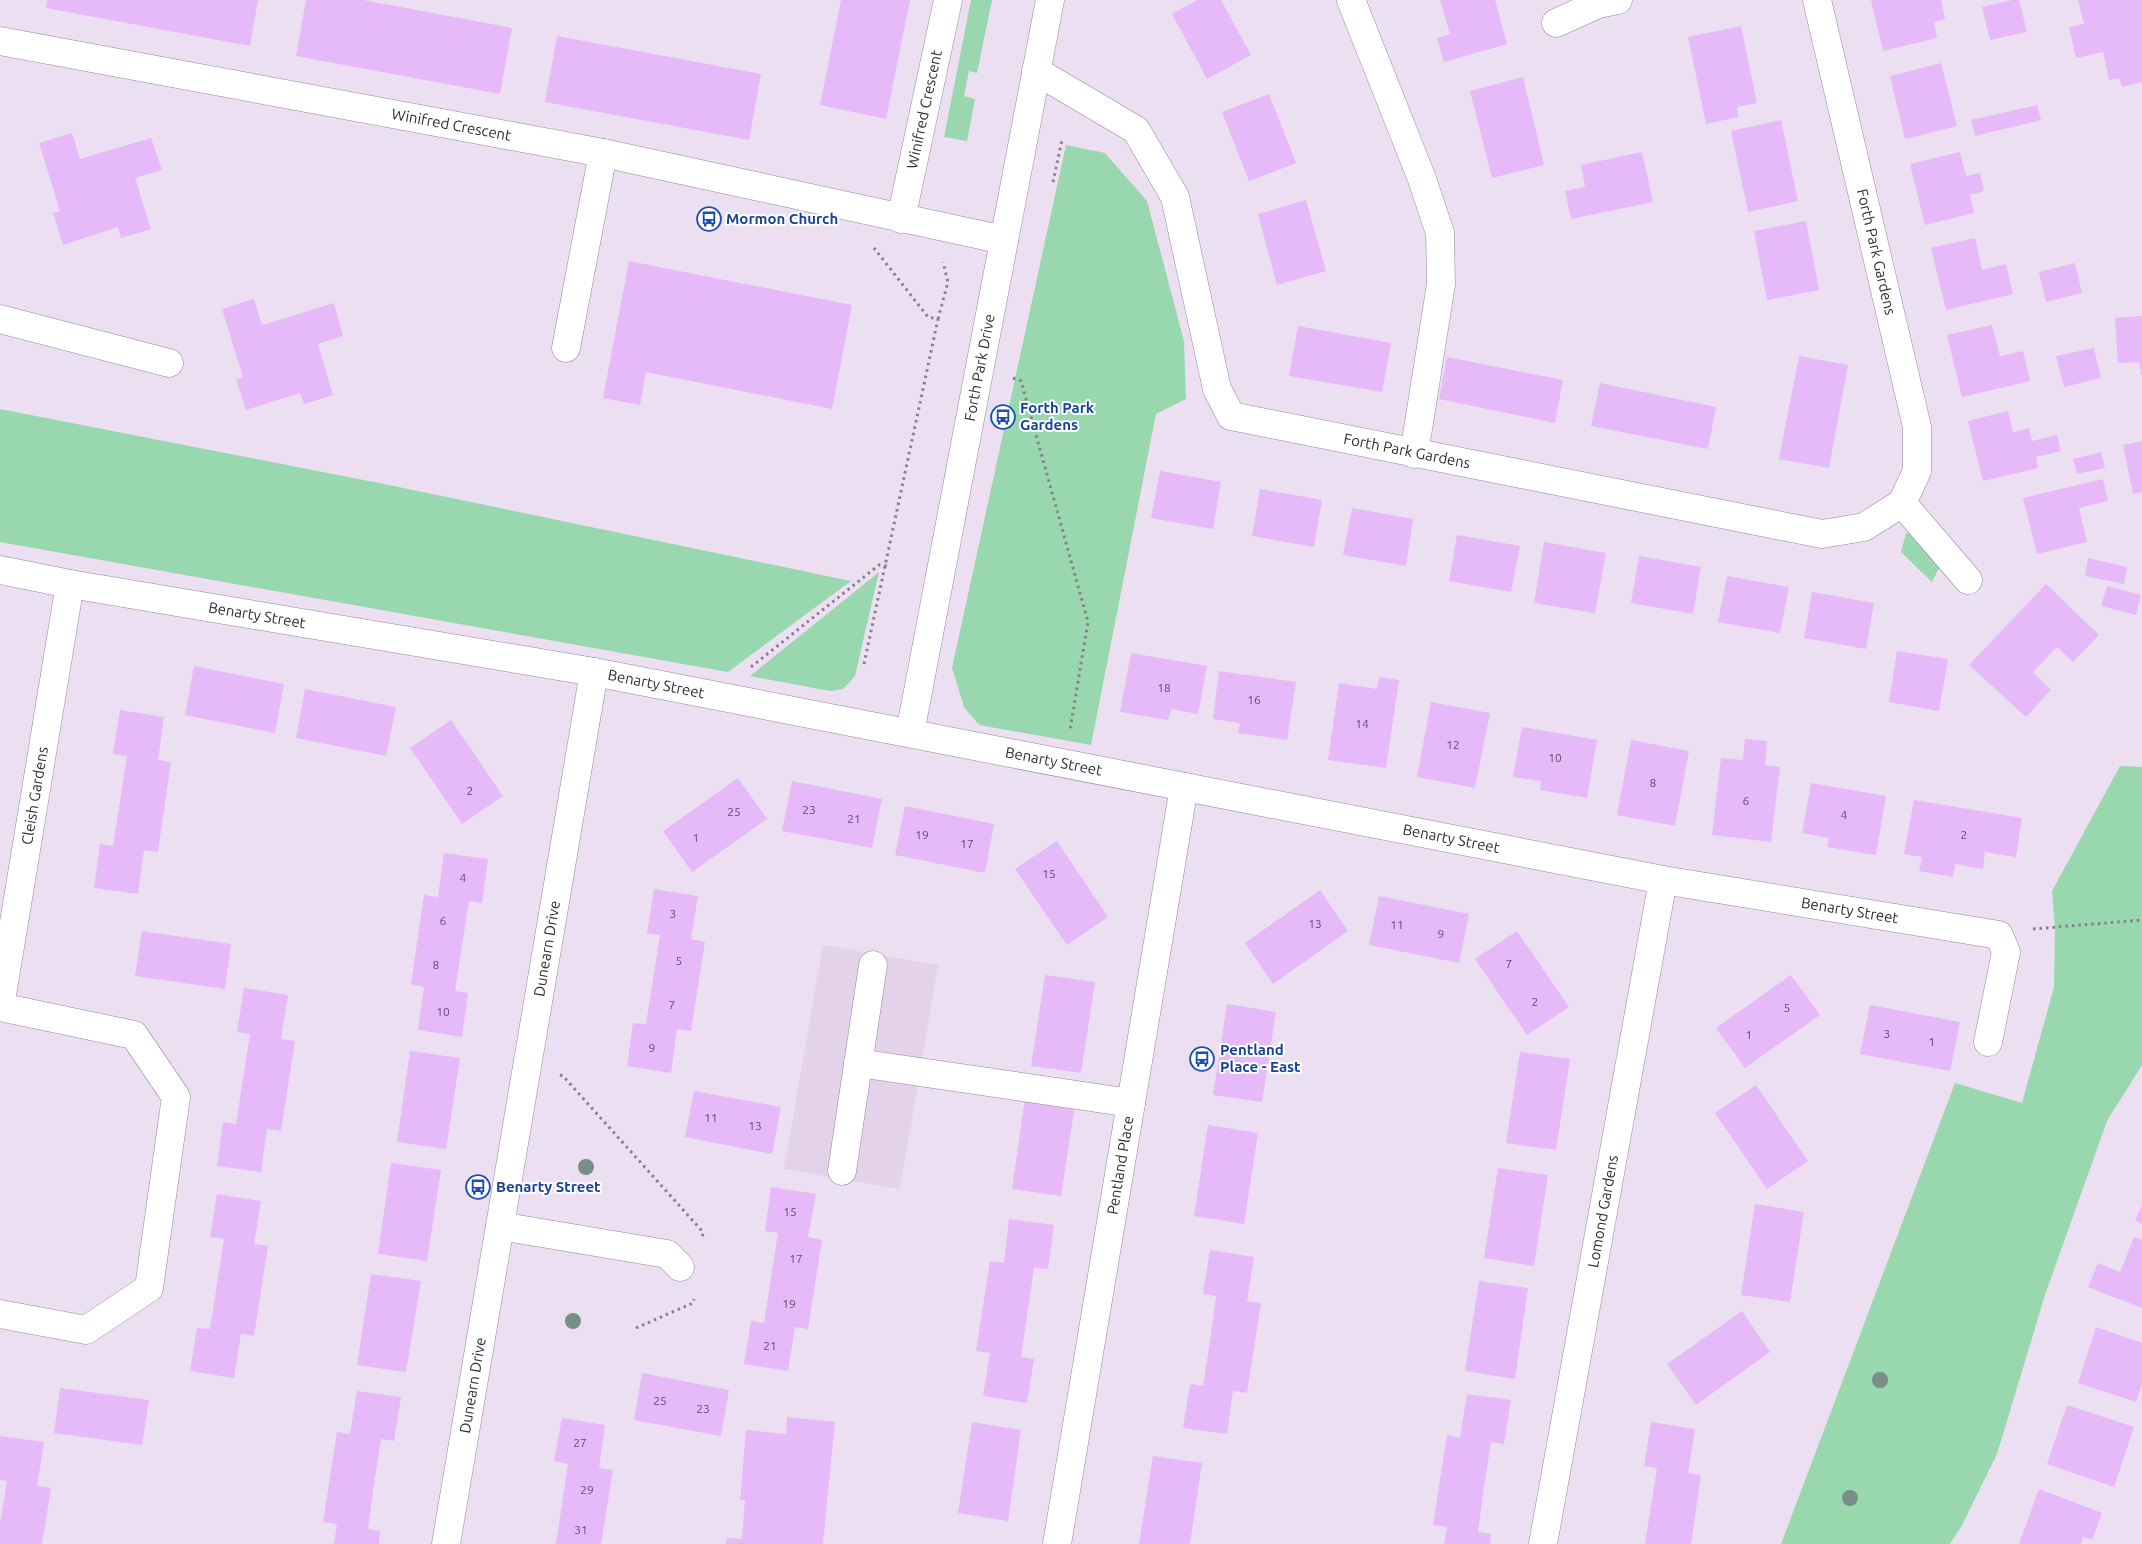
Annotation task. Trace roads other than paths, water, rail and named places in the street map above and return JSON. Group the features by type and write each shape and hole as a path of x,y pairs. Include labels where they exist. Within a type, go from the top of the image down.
{"street":[{"name":"Winifred Crescent","path":"901,219 948,0"},
{"name":"Forth Park Drive","path":"910,733 1050,0"},
{"path":"1350,0 1422,179 1440,234 1441,284 1414,454"},
{"path":"1556,23 1598,4 1618,0"},
{"name":"Forth Park Gardens","path":"1036,71 1136,130 1175,196 1217,389 1231,416 1822,534 1864,527 1902,503 1917,471 1917,427 1817,0"},
{"name":"Winifred Crescent","path":"0,41 603,153 1004,240"},
{"path":"566,348 603,153"},
{"path":"0,319 170,363"},
{"path":"1902,503 1968,580"},
{"name":"Benarty Street","path":"0,570 70,584 594,672 1663,880 1999,935 2006,952 1988,1042"},
{"name":"Cleish Gardens","path":"0,1007 70,584"},
{"name":"Dunearn Drive","path":"446,1544 594,672"},
{"name":"Pentland Place","path":"1057,1544 1184,787"},
{"name":"Lomond Gardens","path":"1543,1544 1663,880"},
{"path":"842,1171 873,965"},
{"path":"0,1007 134,1035 176,1097 149,1288 86,1330 0,1314"},
{"path":"858,1063 1131,1103"},
{"path":"500,1226 667,1254 680,1267"}],"place":[{"name":"Mormon Church","path":"709,219"},
{"name":"Forth Park Gardens","path":"1003,417"},
{"name":"Pentland Place - East","path":"1202,1059"},
{"name":"Benarty Street","path":"478,1187"}]}
